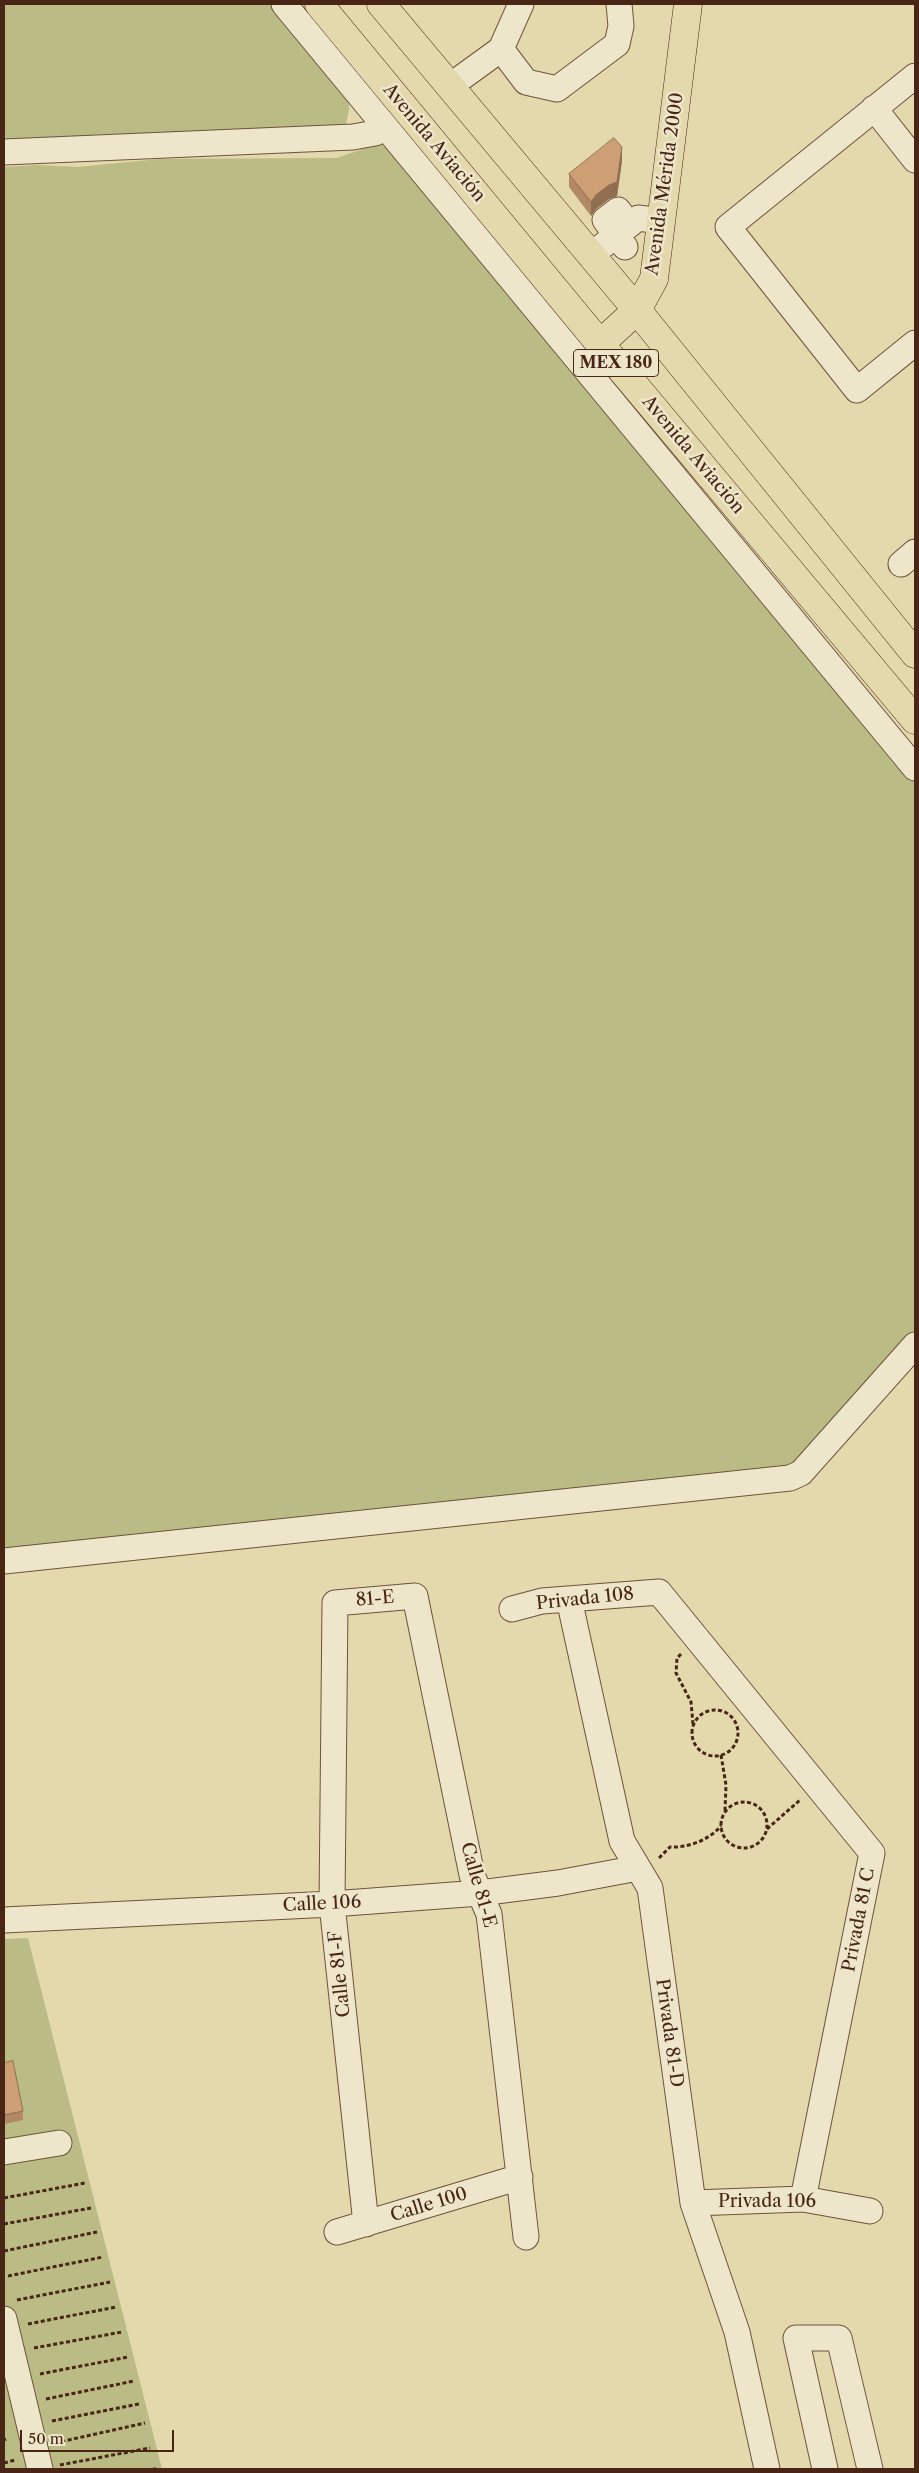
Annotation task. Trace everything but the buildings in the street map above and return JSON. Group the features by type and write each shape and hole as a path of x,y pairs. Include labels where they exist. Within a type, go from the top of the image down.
{"main road":[{"name":"Avenida Aviación","path":"319,4 600,344 915,720"},
{"name":"MEX 180","path":"381,4 592,255 915,654"},
{"name":"Avenida Mérida 2000","path":"600,344 637,310 654,278 688,4"}],"street":[{"path":"284,4 384,128 632,424 915,768"},
{"path":"450,86 501,49 521,4"},
{"path":"501,49 526,82 557,88 618,44 621,26 619,4"},
{"path":"915,76 728,227 857,390 915,343"},
{"path":"874,108 915,160"},
{"path":"4,152 354,137 375,133 384,128"},
{"path":"592,255 623,236 638,218 661,221"},
{"path":"4,1562 790,1478 805,1469 915,1346"},
{"name":"Privada 108","path":"512,1609 542,1601 659,1592"},
{"name":"Privada 81 C","path":"659,1592 872,1853 802,2199"},
{"name":"81-E","path":"335,1603 415,1596"},
{"name":"Calle 81-E","path":"415,1596 472,1875 489,1914 526,2237"},
{"name":"Privada 81-D","path":"569,1598 622,1840 648,1864 693,2203 737,2332 767,2469"},
{"name":"Calle 81-F","path":"335,1603 332,1904 366,2224"},
{"name":"Calle 106","path":"4,1920 332,1904 480,1893 558,1883 648,1864"},
{"path":"4,2152 58,2143"},
{"name":"Calle 100","path":"337,2232 520,2177"},
{"name":"Privada 106","path":"693,2203 802,2199 870,2211"},
{"path":"12,2315 38,2465"},
{"path":"825,2469 796,2338 839,2338 870,2469"}],"path":[{"path":"683,1653 677,1658 676,1673 691,1702 692,1734 697,1748 710,1755 721,1755 731,1750 738,1737 738,1730 732,1716 725,1711 710,1710 702,1713 693,1726"},
{"path":"648,1864 670,1847 696,1842 714,1833 721,1826 725,1811 726,1786 721,1755"},
{"path":"766,1829 803,1797"},
{"path":"721,1826 726,1840 738,1848 753,1846 764,1836 766,1829 764,1815 753,1804 738,1802 725,1811"},
{"path":"4,2198 85,2183"},
{"path":"4,2224 91,2208"},
{"path":"4,2251 97,2232"},
{"path":"8,2276 103,2256"},
{"path":"12,2315 110,2282"},
{"path":"12,2315 116,2308"},
{"path":"25,2350 122,2332"},
{"path":"31,2376 128,2356"},
{"path":"41,2400 134,2381"},
{"path":"51,2421 140,2404"},
{"path":"48,2444 145,2424"},
{"path":"4,2463 38,2465 150,2448"}],"green space":[{"path":"4,4 278,4 349,99 349,111 345,127 137,138 101,134 4,146"},
{"path":"382,138 915,778 915,1340 800,1472 4,1559 4,167 37,165 77,167 159,159 337,158 374,145"},
{"path":"28,1938 162,2469 4,2469 4,1939"}]}
